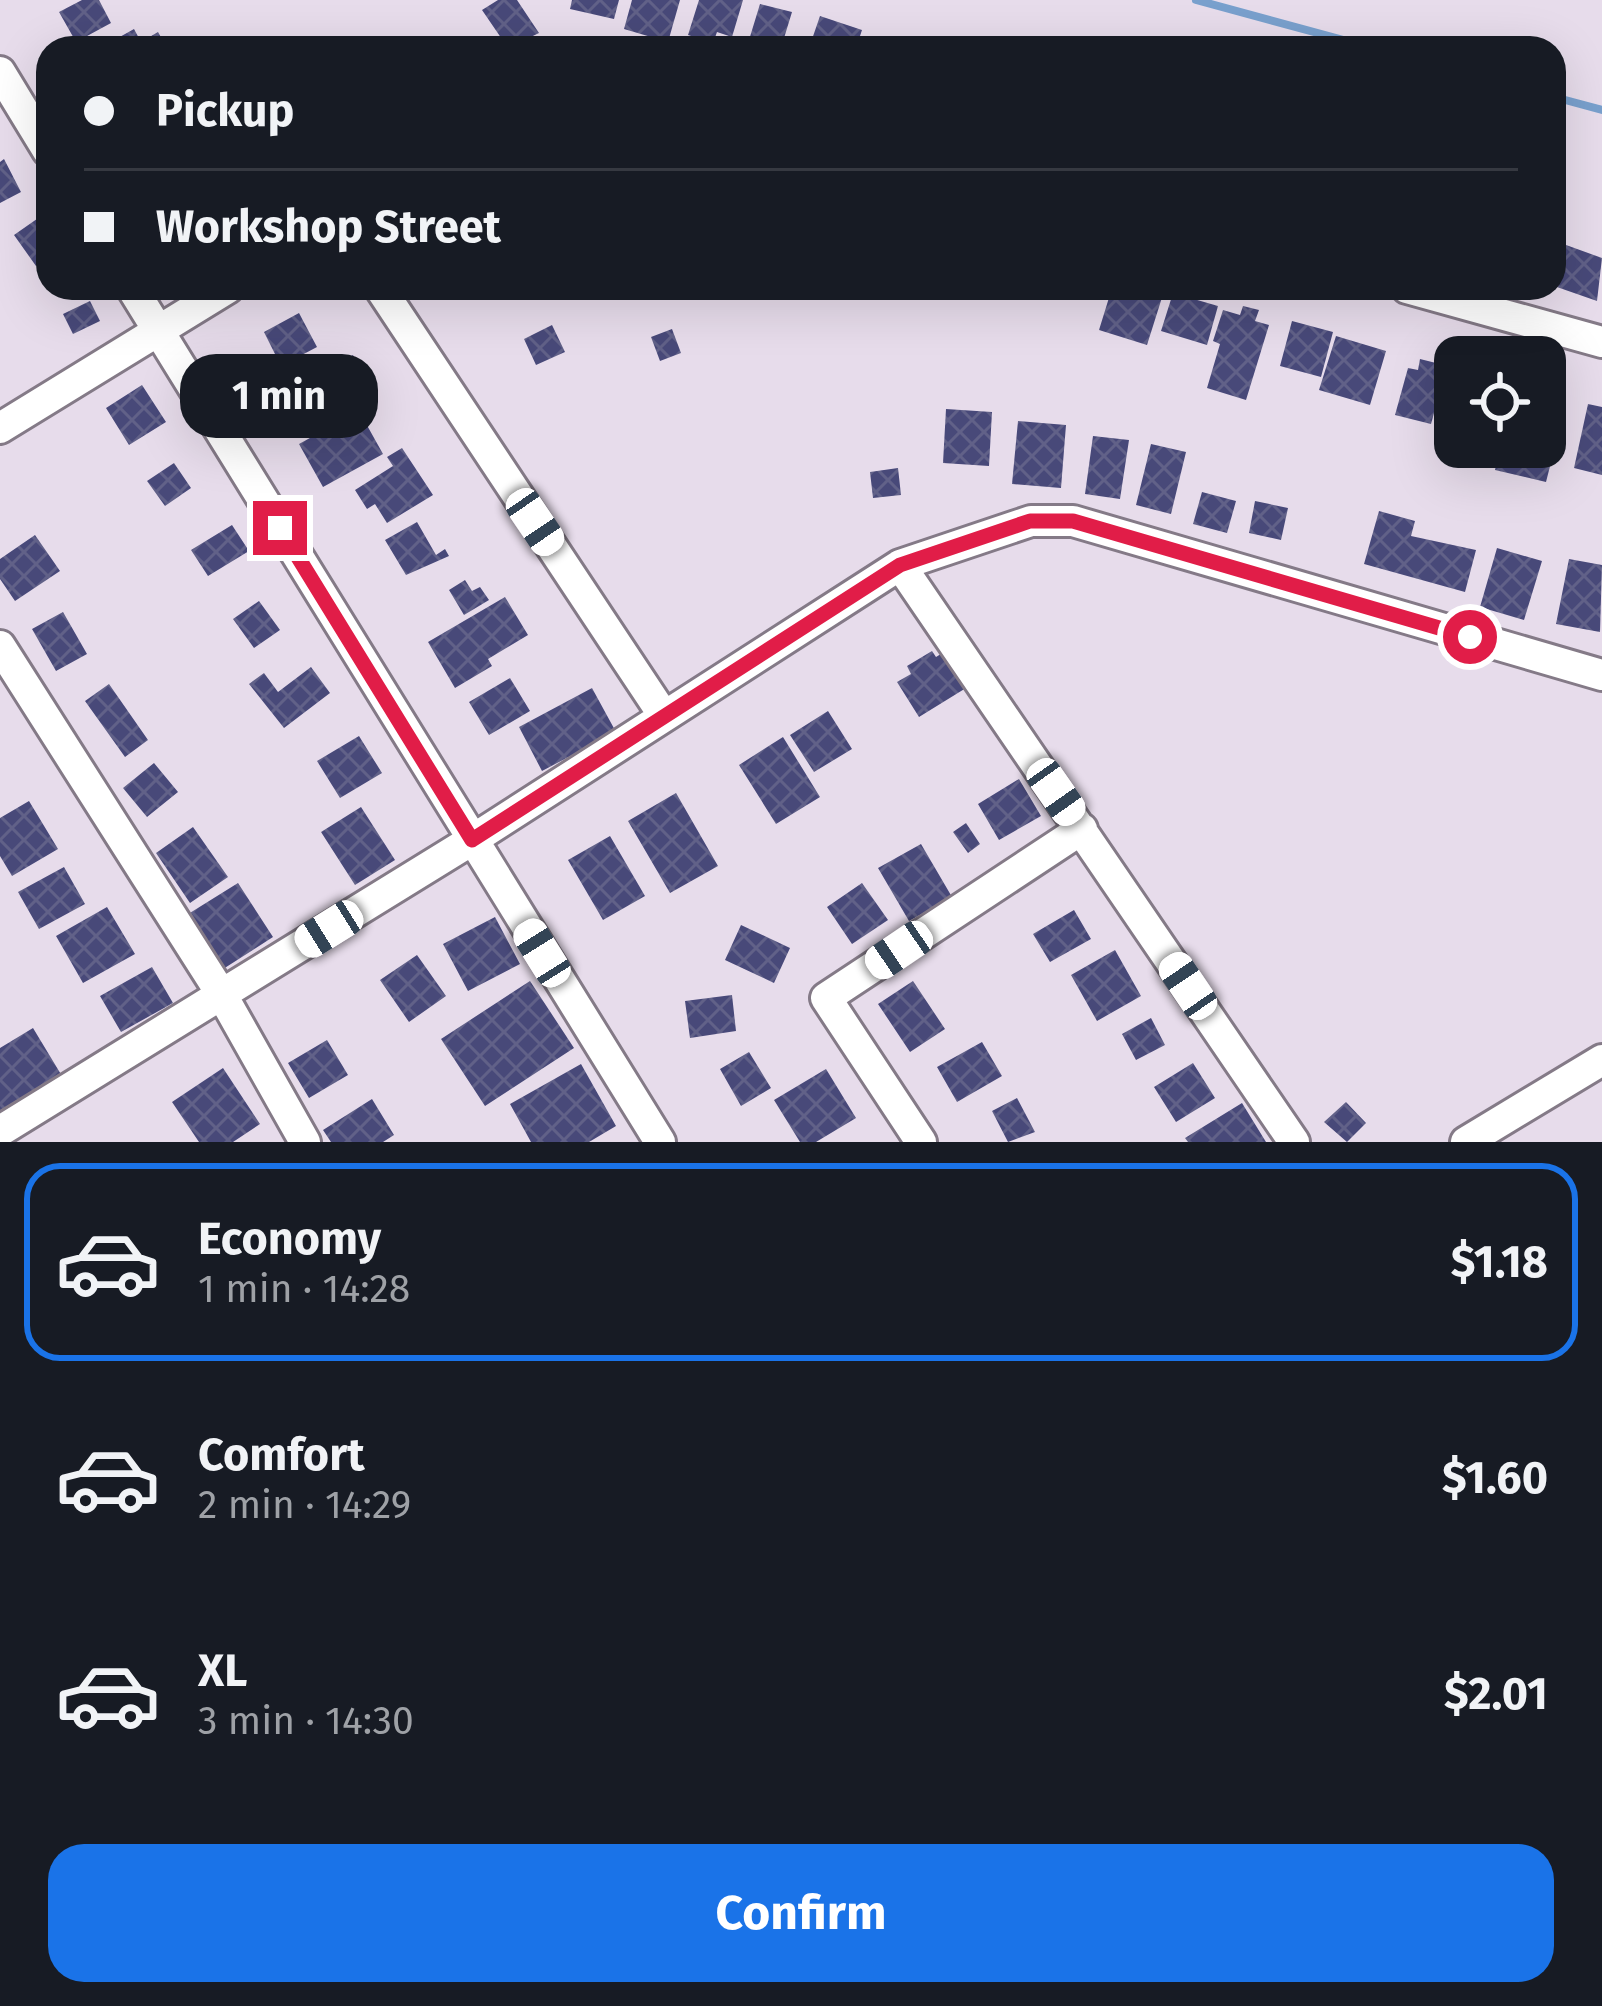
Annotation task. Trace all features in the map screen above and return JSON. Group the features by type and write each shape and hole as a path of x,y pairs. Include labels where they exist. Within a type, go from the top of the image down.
{"street":[{"path":"0,72 36,131"},
{"path":"139,300 660,1142"},
{"path":"0,428 210,300"},
{"path":"388,300 664,716"},
{"path":"1450,300 1602,342"},
{"path":"0,1131 472,840 900,565 1030,521 1073,521 1602,675"},
{"path":"900,565 1294,1142"},
{"path":"0,646 222,995 305,1142"},
{"path":"922,1142 826,998 1082,830"},
{"path":"1466,1142 1602,1060"}],"building":[{"path":"82,0 99,0 111,23 87,36 73,36 59,12"},
{"path":"498,0 517,0 539,33 500,36 482,10"},
{"path":"572,0 619,0 614,19 570,9"},
{"path":"632,0 680,0 670,36 624,29"},
{"path":"699,0 743,0 732,36 717,32 716,36 688,35"},
{"path":"760,4 792,12 785,36 750,36"},
{"path":"820,16 862,30 860,36 813,36"},
{"path":"4,159 21,192 0,203 0,162"},
{"path":"36,220 36,266 14,235"},
{"path":"1566,245 1602,258 1597,301 1566,290"},
{"path":"1108,300 1161,300 1147,345 1099,330"},
{"path":"1171,300 1218,306 1207,345 1161,331"},
{"path":"90,301 100,321 73,334 63,314"},
{"path":"1243,306 1259,310 1255,321 1269,325 1246,400 1207,388 1220,344 1213,341 1223,310 1240,315"},
{"path":"299,313 317,347 281,366 264,332"},
{"path":"1292,321 1333,332 1321,377 1280,366"},
{"path":"552,325 565,352 536,365 524,339"},
{"path":"672,329 681,353 660,361 651,337"},
{"path":"1336,336 1386,351 1370,405 1319,390"},
{"path":"353,355 369,384 313,415 292,378 330,357 335,365"},
{"path":"1420,359 1434,362 1431,424 1395,415 1408,368 1418,370"},
{"path":"142,385 166,422 129,445 106,408"},
{"path":"1588,404 1602,407 1602,475 1574,468"},
{"path":"946,409 992,412 989,466 943,463"},
{"path":"359,411 383,454 323,487 299,444"},
{"path":"1018,421 1066,425 1061,488 1012,484"},
{"path":"1093,436 1129,440 1120,499 1085,494"},
{"path":"1151,444 1186,452 1171,514 1136,505"},
{"path":"402,448 433,495 387,523 375,504 367,509 355,490 393,466 387,457"},
{"path":"174,463 191,488 165,506 147,481"},
{"path":"898,468 901,495 873,498 870,472"},
{"path":"1495,468 1550,468 1546,482"},
{"path":"1202,492 1236,501 1227,533 1193,524"},
{"path":"1255,501 1288,508 1281,540 1249,533"},
{"path":"1379,511 1415,521 1411,536 1476,550 1465,592 1364,564"},
{"path":"417,522 436,555 445,549 449,556 406,575 385,540"},
{"path":"232,525 249,551 208,576 191,550"},
{"path":"35,535 60,571 15,601 0,579 0,559"},
{"path":"1497,548 1542,561 1524,620 1480,607"},
{"path":"1569,559 1602,565 1600,632 1556,624"},
{"path":"465,580 472,591 480,587 489,600 464,615 449,590"},
{"path":"505,597 528,635 488,659 492,666 455,688 428,642"},
{"path":"259,601 280,630 254,648 233,619"},
{"path":"63,612 87,654 56,671 32,629"},
{"path":"932,651 936,657 944,652 966,688 919,717 897,682 911,674 907,666"},
{"path":"311,667 330,693 284,728 249,684 264,673 278,692"},
{"path":"510,678 530,711 489,735 469,702"},
{"path":"109,684 148,740 125,757 85,701"},
{"path":"592,688 616,732 542,771 519,727"},
{"path":"828,711 852,749 814,772 790,735"},
{"path":"359,736 382,773 340,798 317,761"},
{"path":"783,737 820,797 776,824 739,765"},
{"path":"154,763 178,792 147,817 123,788"},
{"path":"1019,779 1041,816 999,840 978,804"},
{"path":"676,793 718,866 670,893 628,821"},
{"path":"29,801 58,849 12,876 0,856 0,818"},
{"path":"361,807 395,860 355,885 321,832"},
{"path":"966,823 980,844 968,853 953,832"},
{"path":"193,827 228,877 190,903 156,853"},
{"path":"610,836 645,896 603,920 568,860"},
{"path":"921,844 952,897 909,921 878,868"},
{"path":"64,867 85,904 39,929 18,892"},
{"path":"238,883 273,937 220,971 185,916"},
{"path":"862,883 888,920 852,944 827,907"},
{"path":"107,907 135,954 83,983 56,936"},
{"path":"1074,910 1091,939 1050,962 1033,934"},
{"path":"495,917 520,964 468,991 443,944"},
{"path":"741,925 790,948 774,983 725,960"},
{"path":"1115,950 1141,996 1097,1021 1071,975"},
{"path":"417,955 446,996 409,1022 380,980"},
{"path":"152,967 173,1003 121,1032 100,996"},
{"path":"530,981 574,1048 485,1106 441,1039"},
{"path":"913,981 945,1029 910,1052 878,1004"},
{"path":"732,995 736,1031 690,1038 685,1001"},
{"path":"1151,1018 1165,1045 1136,1060 1122,1034"},
{"path":"33,1028 62,1076 0,1113 0,1048"},
{"path":"327,1040 348,1075 309,1098 288,1063"},
{"path":"982,1042 1002,1076 957,1102 937,1067"},
{"path":"749,1052 771,1088 741,1106 720,1069"},
{"path":"1193,1063 1215,1098 1176,1122 1154,1087"},
{"path":"581,1064 616,1126 589,1142 531,1142 510,1104"},
{"path":"223,1068 260,1124 233,1142 199,1142 172,1102"},
{"path":"826,1069 856,1118 816,1142 800,1142 774,1100"},
{"path":"1017,1098 1035,1132 1008,1142 992,1111"},
{"path":"372,1099 394,1135 383,1142 331,1142 323,1130"},
{"path":"1346,1102 1366,1123 1347,1142 1324,1122"},
{"path":"1242,1103 1266,1142 1188,1142 1185,1138"}],"waterway":[{"path":"1196,0 1329,36"},
{"path":"1566,100 1602,110"}],"route":[{"path":"280,528 472,840 900,565 1030,521 1073,521 1470,637"}]}
